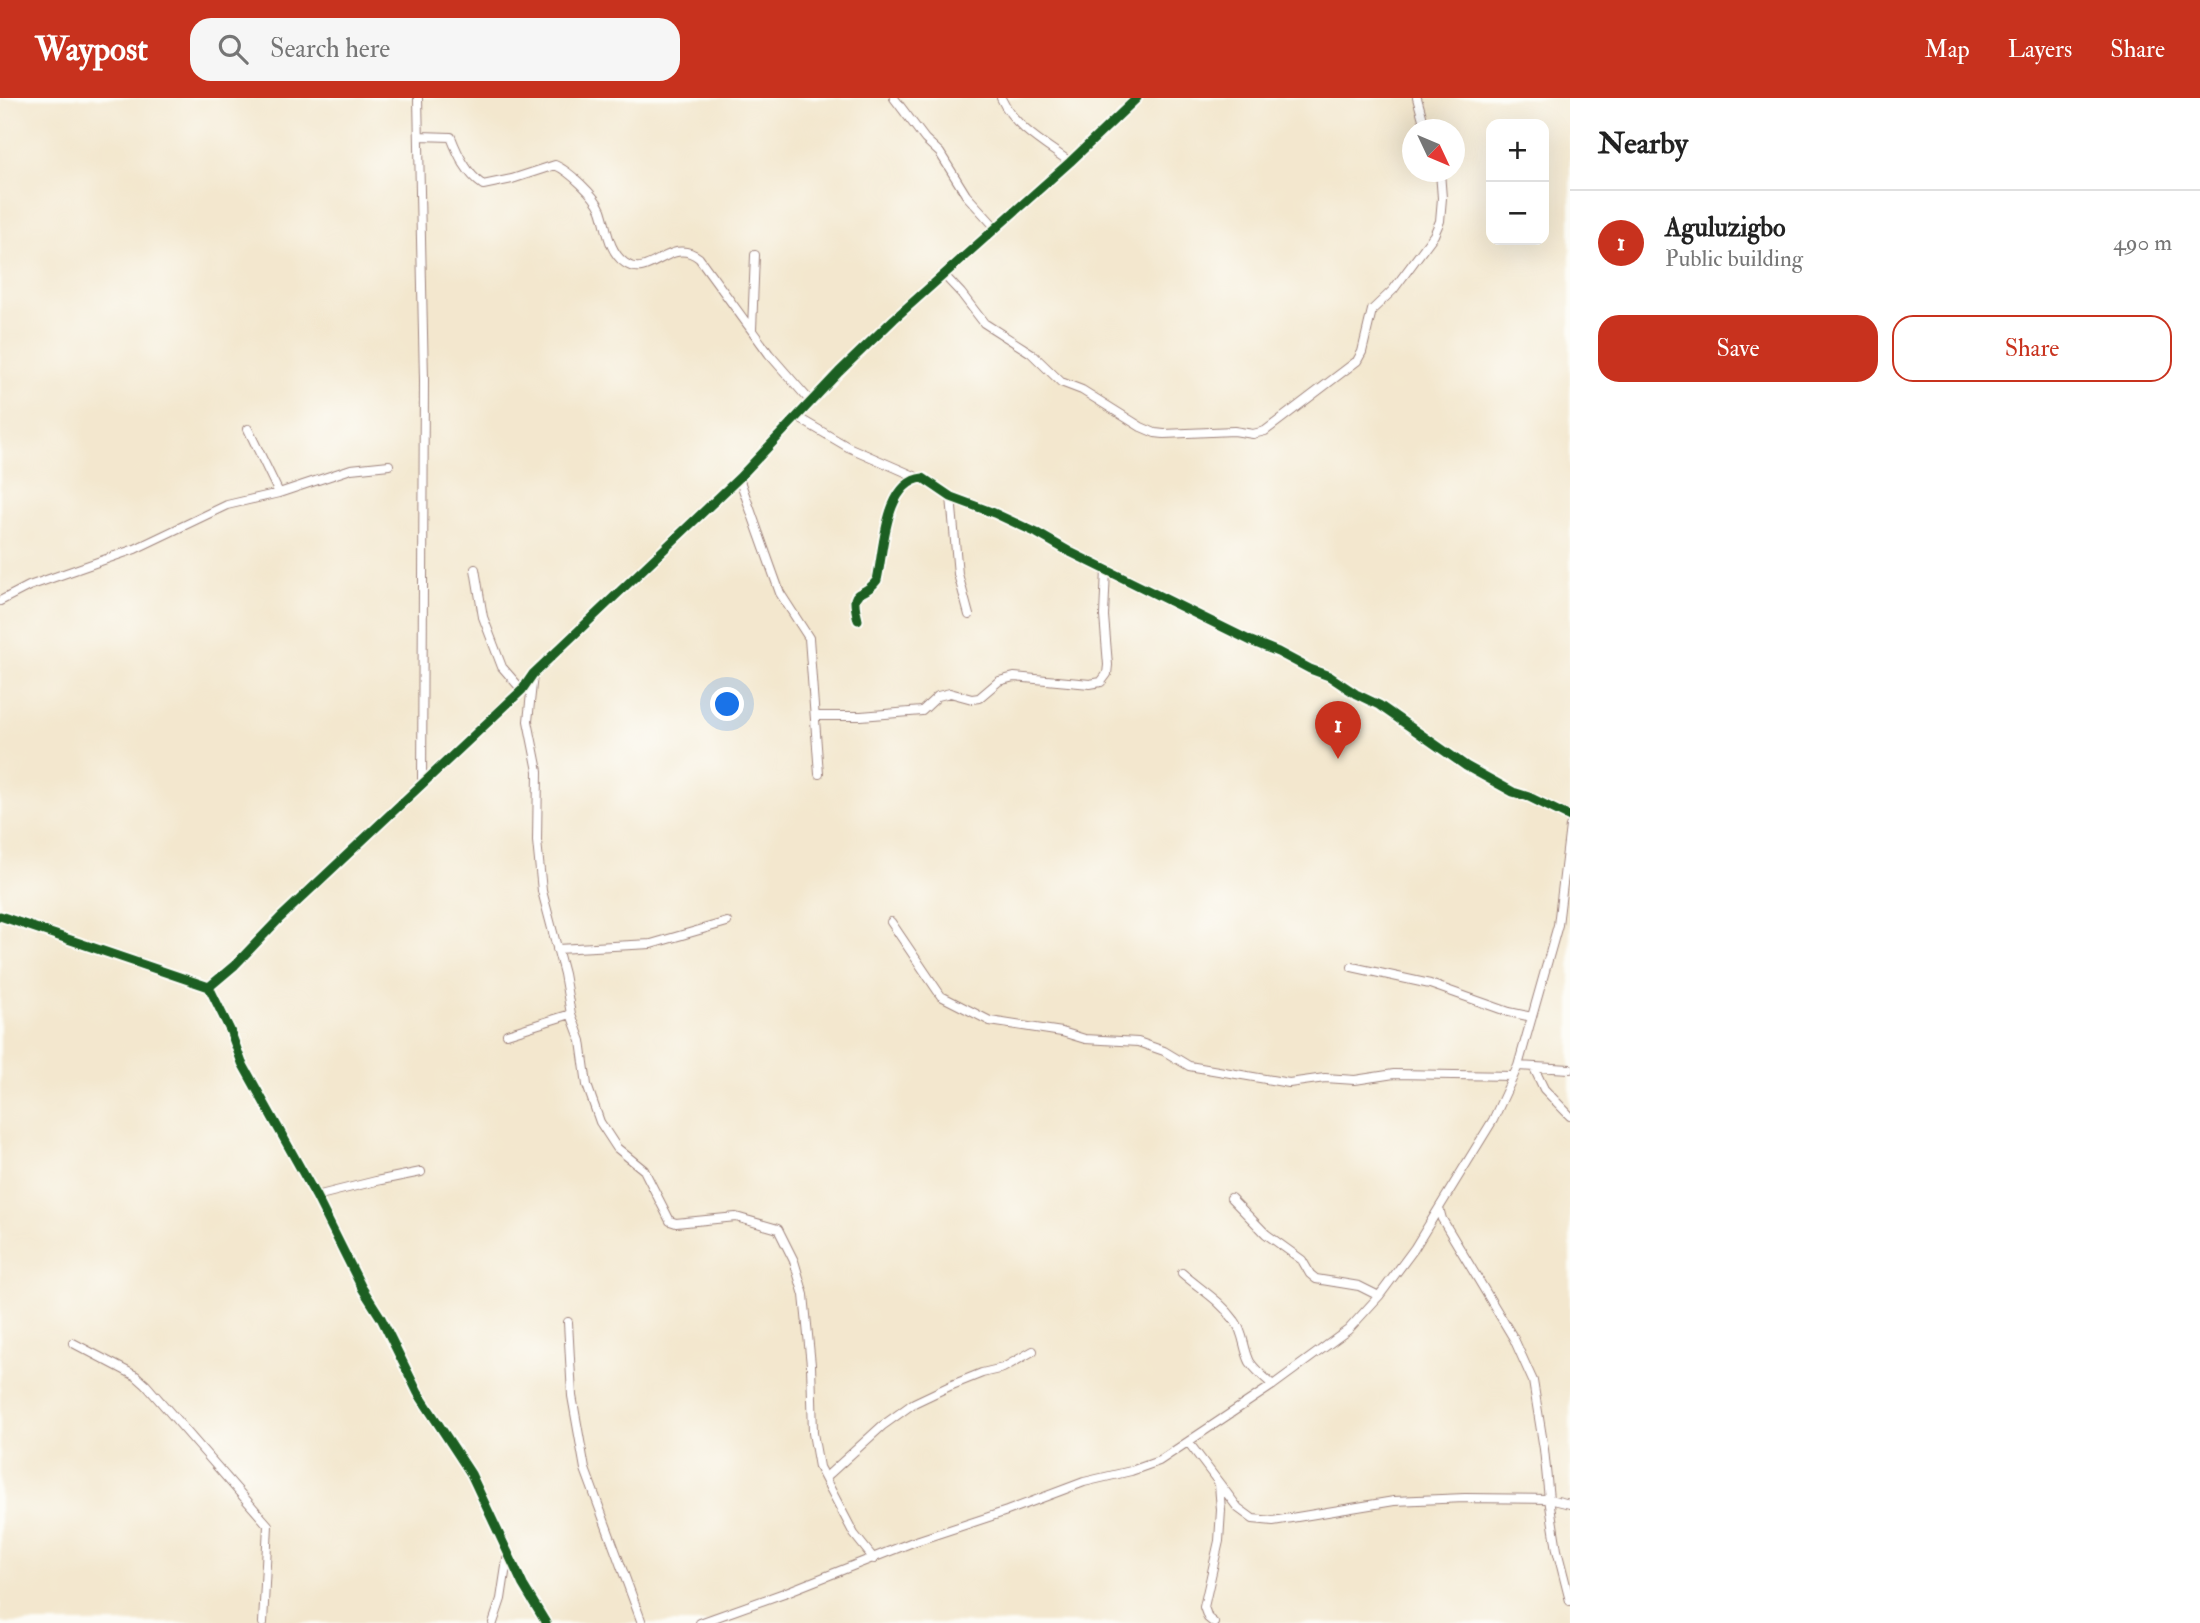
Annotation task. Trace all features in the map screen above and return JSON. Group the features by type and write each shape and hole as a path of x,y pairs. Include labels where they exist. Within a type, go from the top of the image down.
{"street":[{"path":"418,98 424,380 422,785"},
{"path":"894,98 925,139 940,153 966,195 996,228"},
{"path":"1001,98 1006,110 1017,121 1070,162"},
{"path":"209,987 522,690 533,674 739,478 894,319 1070,162 1137,98"},
{"path":"1417,98 1423,119"},
{"path":"420,136 452,138 457,154 475,179 483,185 555,165 564,169 597,201 614,252 626,264 641,268 677,251 690,251 699,258 769,354 811,402"},
{"path":"944,275 984,323 1031,353 1061,382 1082,390 1141,426 1164,434 1234,431 1253,434 1273,427 1360,357 1372,310 1393,290 1434,235 1440,221 1441,182"},
{"path":"752,329 755,255"},
{"path":"797,416 848,447 929,481 951,497 995,513 1251,641 1329,676 1379,705 1466,766 1513,792 1570,817"},
{"path":"248,429 279,493"},
{"path":"0,601 29,586 135,549 227,505 279,493 351,469 389,464"},
{"path":"739,478 780,593 809,638 819,774"},
{"path":"858,620 853,601 877,580 893,501 919,478"},
{"path":"951,497 958,574 969,615"},
{"path":"475,569 483,617 502,667 522,690"},
{"path":"816,716 861,716 922,711 938,696 950,693 972,699 979,698 999,681 1014,677 1090,684 1101,682 1107,674 1108,665 1104,616 1106,569"},
{"path":"533,674 528,721 538,771 537,841 542,891 571,1014 581,1041 589,1092 600,1122 617,1148 644,1170 670,1221 676,1223 736,1217 778,1229 794,1261 804,1295 811,1364 813,1433 819,1467 854,1534 874,1559"},
{"path":"700,1623 913,1542 1084,1482 1131,1471 1158,1461 1189,1443 1348,1330 1379,1296 1414,1249 1493,1121 1518,1066 1558,925 1567,874 1570,826"},
{"path":"0,916 209,987 230,1030 242,1063 316,1196 418,1393 471,1474 523,1585 546,1623"},
{"path":"557,949 665,942 727,922"},
{"path":"891,922 941,996 990,1021 1062,1032 1085,1039 1138,1042 1164,1051 1189,1066 1289,1083 1325,1078 1355,1080 1394,1074 1513,1076"},
{"path":"1352,967 1430,984 1509,1012 1532,1017"},
{"path":"507,1034 571,1014"},
{"path":"1518,1066 1570,1069"},
{"path":"1534,1068 1544,1089 1570,1116"},
{"path":"316,1196 421,1172"},
{"path":"1231,1198 1266,1234 1305,1263 1310,1274 1316,1279 1359,1286 1379,1296"},
{"path":"1439,1208 1442,1219 1514,1339 1533,1381 1557,1550 1570,1601"},
{"path":"1182,1273 1204,1289 1235,1321 1242,1332 1249,1360 1273,1385"},
{"path":"568,1322 572,1396 585,1469 642,1623"},
{"path":"73,1343 135,1376 146,1385 268,1525 263,1623"},
{"path":"825,1478 882,1426 914,1403 962,1381 1003,1368 1033,1351"},
{"path":"1189,1443 1238,1508 1253,1519 1273,1521 1394,1501 1549,1499 1570,1504"},
{"path":"1214,1623 1208,1618 1204,1607 1219,1541 1219,1481"},
{"path":"493,1623 501,1599 508,1553"}],"cycle path":[{"path":"209,987 522,690 533,674 739,478 839,372 894,319 1070,162 1137,98"},
{"path":"858,620 856,597 877,580 884,536 893,504 910,482 923,478 951,497 1037,533 1251,641 1329,676 1379,705 1466,766 1513,792 1570,817"},
{"path":"0,916 209,987 230,1030 242,1063 316,1196 418,1393 471,1474 523,1585 546,1623"}],"place":[{"name":"Aguluzigbo","path":"1338,759"}]}
